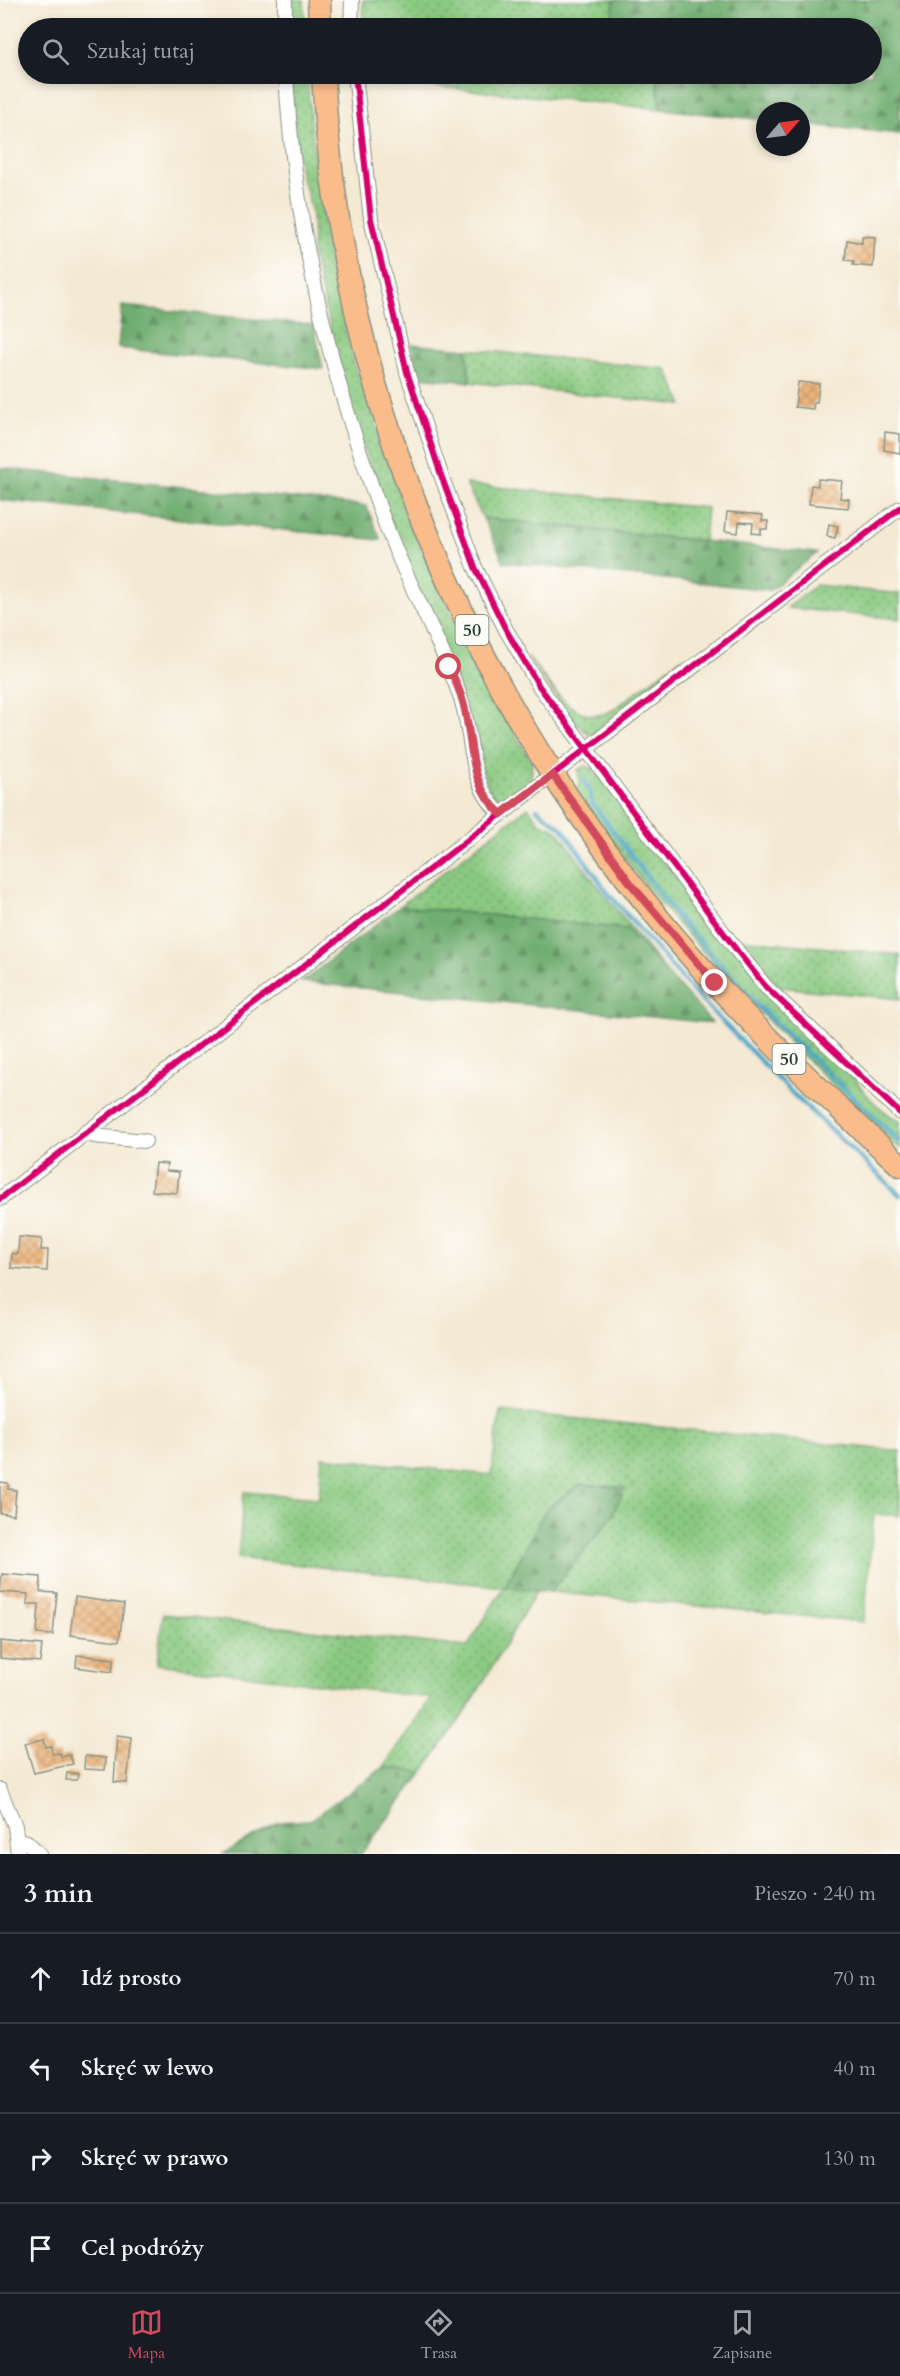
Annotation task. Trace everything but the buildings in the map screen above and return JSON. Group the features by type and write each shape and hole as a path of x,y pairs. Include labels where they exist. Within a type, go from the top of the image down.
{"main road":[{"path":"319,0 320,18"},
{"name":"50","path":"323,84 332,170 351,280 375,380 403,469 432,544 475,638 525,731 553,775 631,884 686,950 775,1045 900,1165"}],"street":[{"path":"285,0 285,18"},
{"path":"351,18 352,0"},
{"path":"287,84 301,218 323,324 346,411 386,525 463,701 476,778 492,806 501,814"},
{"path":"356,84 371,219 407,372 441,475 475,567 505,628 539,686 766,987 900,1113"},
{"path":"0,1199 900,508"},
{"path":"87,1132 94,1136 145,1141"},
{"path":"0,1790 11,1813 18,1847 27,1842 39,1854"}],"green space":[{"path":"289,0 304,0 305,18 289,18"},
{"path":"363,0 614,0 612,18 363,18"},
{"path":"614,0 900,0 900,134 810,125 810,102 756,102 756,119 661,109 657,84 882,84 882,18 612,18"},
{"path":"290,84 308,84 324,225 339,300 357,374 361,374 388,461 422,550 483,680 532,762 531,785 514,798 499,800 491,793 350,411 312,252 311,213 300,176"},
{"path":"408,84 657,84 661,109"},
{"path":"122,306 314,325 323,369 118,348"},
{"path":"411,344 467,349 470,382 419,377"},
{"path":"467,349 667,369 683,405 470,382"},
{"path":"0,468 366,506 381,540 0,500"},
{"path":"466,484 707,508 704,541 483,518"},
{"path":"483,518 817,553 770,590 504,562"},
{"path":"816,585 900,594 900,619 787,608"},
{"path":"528,657 563,700 586,714 598,715 611,711 682,658 696,657 598,734 590,735 573,721"},
{"path":"586,766 592,768 687,891 854,1078 863,1091 880,1108 900,1121 900,1149 755,1007 659,902 575,790 580,785 578,770"},
{"path":"528,807 539,822 557,830 593,880 672,979 627,929 400,906"},
{"path":"400,906 627,929 712,1023 302,982"},
{"path":"741,939 900,955 900,999 779,987"},
{"path":"500,1411 900,1451 900,1516 874,1514 864,1622 550,1592 611,1518 625,1488 580,1484 546,1509 505,1586 537,1590 468,1708 423,1772 384,1767 431,1698 157,1664 163,1614 467,1647 504,1587 238,1558 244,1492 319,1498 322,1457 491,1475"},
{"path":"581,1484 625,1488 611,1518 550,1592 505,1587 546,1509"},
{"path":"384,1767 423,1772 361,1854 223,1854 279,1822 310,1820"}],"waterway":[{"path":"584,781 590,792 592,803 679,919 759,1007 900,1142"},
{"path":"537,809 562,828 608,893 699,998 793,1094 900,1195"}],"cycle path":[{"path":"356,84 371,219 407,372 441,475 475,567 505,628 539,686 766,987 900,1113"},
{"path":"0,1199 900,508"}],"route":[{"path":"449,667 463,701 476,778 492,806 501,814 553,775 587,825 655,915 715,983"}]}
